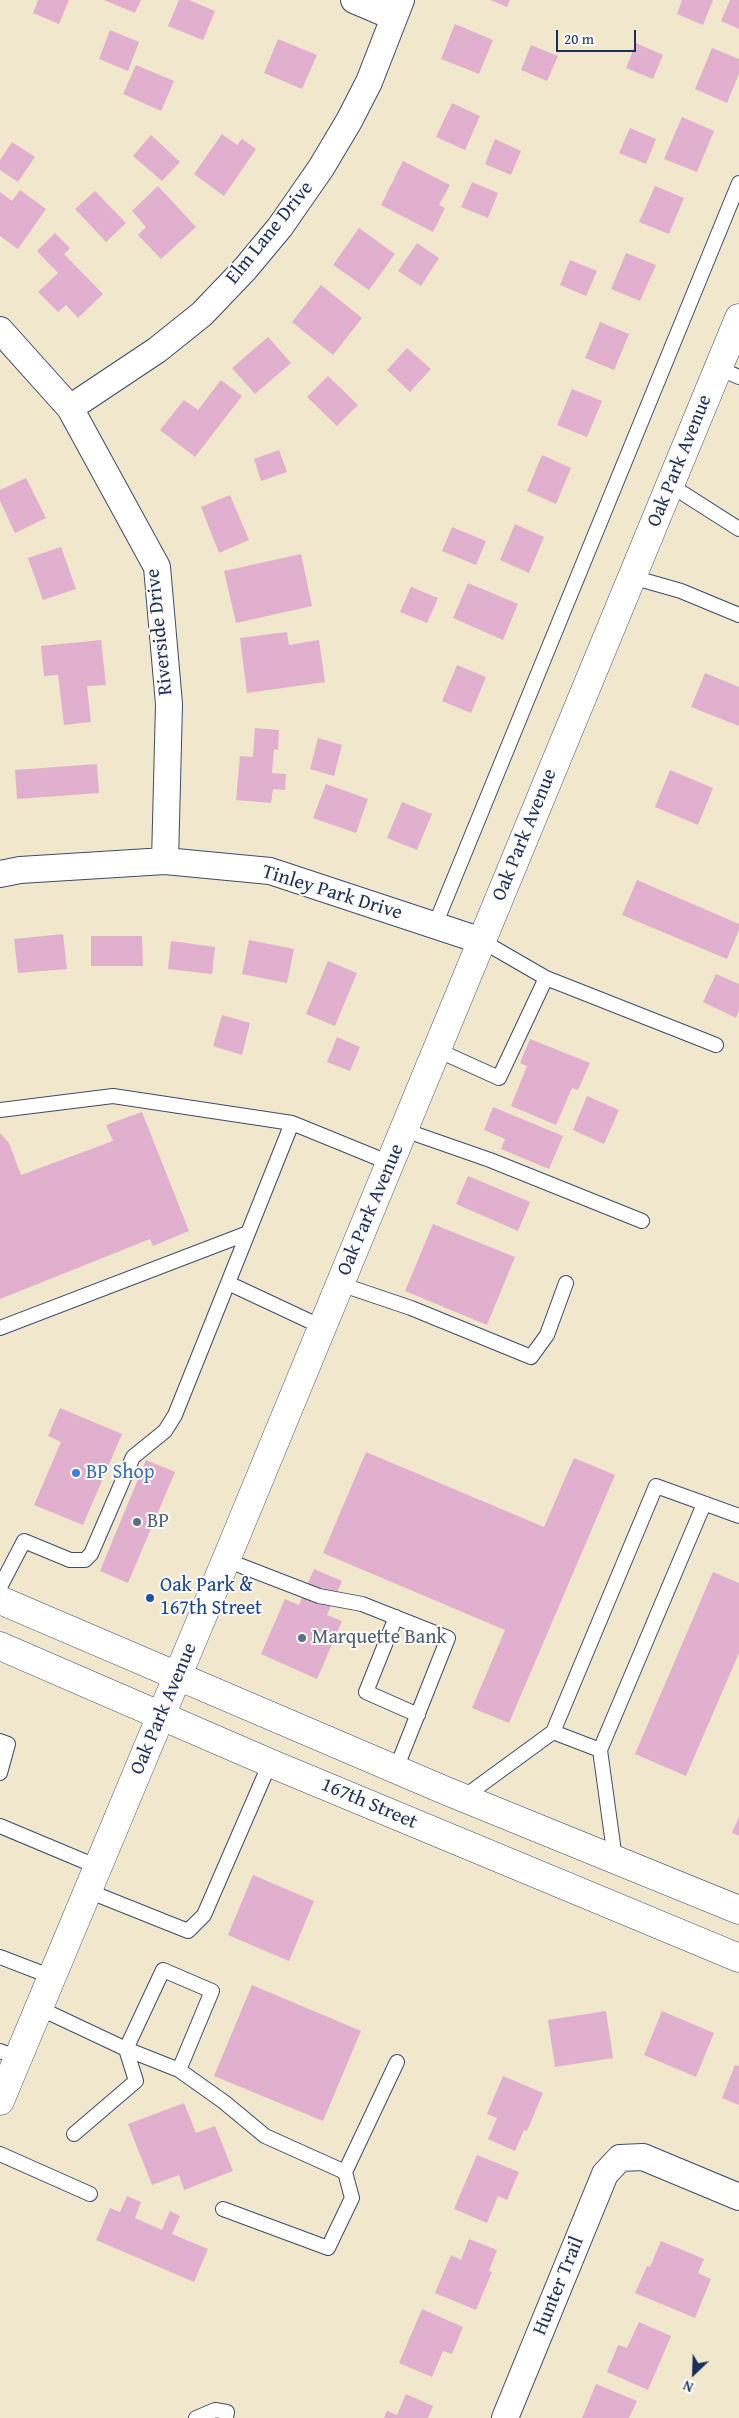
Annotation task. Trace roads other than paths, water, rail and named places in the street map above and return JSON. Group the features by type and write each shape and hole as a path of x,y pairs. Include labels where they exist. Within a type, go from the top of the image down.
{"street":[{"path":"354,0 398,8"},
{"name":"Elm Lane Drive","path":"70,408 157,350 202,314 262,248 321,168 349,120 369,82 398,8"},
{"name":"Oak Park Avenue","path":"0,2100 9,2054 39,2008 670,485 729,372 739,318"},
{"name":"Riverside Drive","path":"0,330 70,408 157,567 168,704 165,861"},
{"name":"Tinley Park Drive","path":"0,874 20,870 165,861 270,871 482,940"},
{"path":"0,1600 396,1769 739,1910"},
{"name":"167th Street","path":"0,1646 270,1763 739,1958"},
{"name":"Hunter Trail","path":"505,2418 605,2174 620,2158 643,2157 739,2198"}],"lane":[{"path":"435,925 739,182"},
{"path":"670,485 739,529"},
{"path":"632,576 681,591 739,615"},
{"path":"482,940 546,978 716,1045"},
{"path":"437,1050 499,1078 546,978"},
{"path":"0,1110 112,1096 292,1123 390,1163"},
{"path":"0,1587 24,1541 70,1560 85,1560 91,1554 133,1457 165,1431 175,1415 292,1123"},
{"path":"404,1130 490,1160 642,1221"},
{"path":"0,1328 248,1234"},
{"path":"228,1283 322,1326"},
{"path":"340,1284 411,1308 531,1356 547,1335 566,1283"},
{"path":"464,1797 552,1732 656,1486 739,1516"},
{"path":"614,1859 600,1750 704,1504"},
{"path":"226,1560 319,1596 362,1604 448,1638 396,1769"},
{"path":"396,1617 366,1692 418,1715"},
{"path":"552,1732 600,1750"},
{"path":"0,1741 8,1744 0,1773"},
{"path":"0,1826 188,1931 204,1915 270,1763"},
{"path":"0,1957 52,1977"},
{"path":"74,2134 136,2081 126,2049 162,1970 212,1991 179,2070"},
{"path":"39,2008 126,2049 179,2070 224,2102 265,2136 345,2172"},
{"path":"223,2209 328,2248 352,2198 345,2172 397,2062"},
{"path":"0,2154 90,2194"},
{"path":"196,2418 214,2410 227,2412 226,2418"}],"place":[{"name":"BP Shop","path":"76,1473"},
{"name":"BP","path":"137,1522"},
{"name":"Oak Park & 167th Street","path":"150,1598"},
{"name":"Marquette Bank","path":"302,1638"}]}
